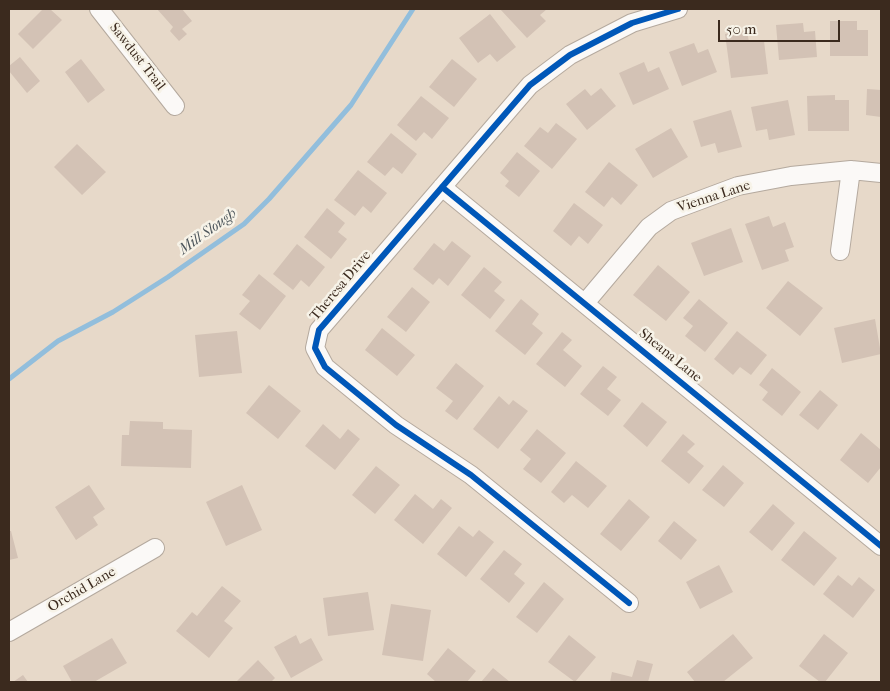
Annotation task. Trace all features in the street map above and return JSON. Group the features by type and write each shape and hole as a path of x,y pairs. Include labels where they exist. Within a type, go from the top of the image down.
{"street":[{"name":"Sawdust Trail","path":"98,9 175,106"},
{"name":"Theresa Drive","path":"629,603 471,476 374,408 325,367 315,348 319,330 530,85 570,55 623,28 678,9"},
{"name":"Vienna Lane","path":"586,302 649,227 671,211 738,186 801,175 851,170 881,173"},
{"path":"840,251 851,170"},
{"name":"Sheana Lane","path":"442,187 586,302 881,546"},
{"name":"Orchid Lane","path":"9,632 155,548"}],"building":[{"path":"43,9 50,9 62,20 33,49 18,34"},
{"path":"157,9 182,9 192,21 182,29 187,34 179,41 170,31 173,27"},
{"path":"500,9 547,9 540,15 546,21 527,38"},
{"path":"490,14 516,47 497,62 490,54 478,63 459,38"},
{"path":"830,21 857,21 857,30 868,30 868,56 830,56"},
{"path":"803,23 804,32 815,31 817,57 779,60 776,25"},
{"path":"747,31 749,42 764,41 768,74 731,78 725,34"},
{"path":"694,43 698,53 708,49 717,72 682,86 669,52"},
{"path":"20,57 40,81 27,93 9,71 9,66"},
{"path":"81,59 105,90 88,103 65,72"},
{"path":"452,59 477,79 454,107 429,87"},
{"path":"644,62 648,72 659,67 669,89 633,105 619,73"},
{"path":"601,88 616,106 587,130 566,104 585,89 591,96"},
{"path":"867,89 881,90 881,117 866,115"},
{"path":"835,95 835,100 849,100 849,131 808,131 807,96"},
{"path":"421,96 449,118 432,139 424,132 416,141 397,125"},
{"path":"788,100 795,135 769,140 767,129 756,131 751,107"},
{"path":"731,110 742,147 718,153 715,143 701,147 693,121"},
{"path":"556,123 577,139 552,169 524,146 540,127 548,133"},
{"path":"671,128 688,157 653,178 635,149"},
{"path":"391,133 417,154 402,174 393,167 385,176 367,162"},
{"path":"77,144 106,172 82,195 54,167"},
{"path":"517,152 540,171 519,197 505,186 509,181 500,173"},
{"path":"609,162 638,185 621,205 612,197 604,207 585,192"},
{"path":"358,170 387,193 371,213 363,206 355,216 334,200"},
{"path":"574,203 603,225 588,244 579,236 571,246 553,231"},
{"path":"327,208 345,223 338,232 347,239 331,259 304,237"},
{"path":"769,216 773,227 785,222 794,247 785,250 789,261 762,270 745,224"},
{"path":"731,228 743,262 704,276 691,243"},
{"path":"452,241 471,256 448,286 439,278 433,285 413,269 434,243 444,251"},
{"path":"297,244 325,267 309,287 301,280 293,290 273,274"},
{"path":"658,265 690,292 666,321 633,295"},
{"path":"484,267 502,282 494,291 505,300 490,319 461,295"},
{"path":"259,274 286,296 260,330 239,314 250,301 242,295"},
{"path":"788,281 823,308 800,336 766,308"},
{"path":"412,287 430,302 406,332 387,317"},
{"path":"521,299 539,314 532,324 543,333 525,355 495,331"},
{"path":"699,299 728,323 705,352 685,336 693,326 683,318"},
{"path":"875,319 881,354 842,363 834,328"},
{"path":"382,328 415,355 397,376 365,350"},
{"path":"237,331 242,373 199,377 195,335"},
{"path":"737,331 767,355 751,375 740,367 733,375 714,359"},
{"path":"562,332 572,340 563,350 582,366 565,387 536,364"},
{"path":"456,363 484,386 457,420 445,411 453,401 436,388"},
{"path":"603,366 617,377 607,389 621,400 608,416 580,394"},
{"path":"772,368 801,392 782,416 762,400 768,392 759,385"},
{"path":"269,385 301,411 278,439 246,413"},
{"path":"820,390 838,405 818,430 799,415"},
{"path":"499,396 509,405 513,400 528,411 498,449 473,429"},
{"path":"642,402 667,422 647,447 623,426"},
{"path":"130,421 163,422 163,429 192,430 191,468 121,466 122,435 129,435"},
{"path":"323,424 340,439 348,429 360,439 335,470 305,446"},
{"path":"537,429 566,453 541,483 523,469 531,459 520,450"},
{"path":"861,433 881,450 881,467 868,483 840,460"},
{"path":"683,434 695,444 687,452 704,466 689,484 661,461"},
{"path":"576,461 607,486 588,508 572,495 564,503 551,492"},
{"path":"723,465 744,483 724,507 702,490"},
{"path":"376,466 400,485 375,514 352,495"},
{"path":"89,485 105,509 93,517 98,525 76,540 55,507"},
{"path":"242,485 262,530 226,546 206,502"},
{"path":"415,494 433,509 441,499 452,508 423,544 394,520"},
{"path":"629,499 650,517 621,551 600,534"},
{"path":"773,504 795,523 772,551 749,532"},
{"path":"674,521 697,540 681,560 658,541"},
{"path":"459,526 473,537 479,530 494,542 466,577 437,554"},
{"path":"9,531 11,531 18,558 9,560"},
{"path":"804,531 837,558 814,586 781,560"},
{"path":"504,550 522,564 514,574 525,583 509,603 480,579"},
{"path":"719,565 733,592 700,609 686,582"},
{"path":"838,575 852,586 859,577 875,590 853,618 823,594"},
{"path":"544,582 564,599 537,633 516,617"},
{"path":"222,586 241,601 224,621 233,628 209,658 176,631 192,612 197,616"},
{"path":"368,592 374,630 328,636 323,598"},
{"path":"391,604 431,610 423,661 382,655"},
{"path":"733,634 753,658 723,682 695,682 687,672"},
{"path":"824,634 848,653 825,682 820,682 799,666"},
{"path":"296,635 300,644 311,638 323,660 291,678 274,647"},
{"path":"569,635 596,657 575,682 548,662"},
{"path":"112,638 127,663 94,682 72,682 63,666"},
{"path":"448,648 476,671 467,682 436,682 427,674"},
{"path":"258,660 275,678 271,682 236,682"},
{"path":"637,660 653,664 648,682 610,682 612,672 632,677"},
{"path":"493,668 510,682 481,682"},
{"path":"23,675 28,682 13,682"}],"waterway":[{"name":"Mill Slough","path":"9,379 58,341 113,312 168,277 244,224 269,199 351,105 413,9"}],"cycle path":[{"path":"629,603 471,475 396,425 325,367 315,348 319,330 530,85 570,55 632,23 678,9"},
{"path":"442,187 881,546"}]}
